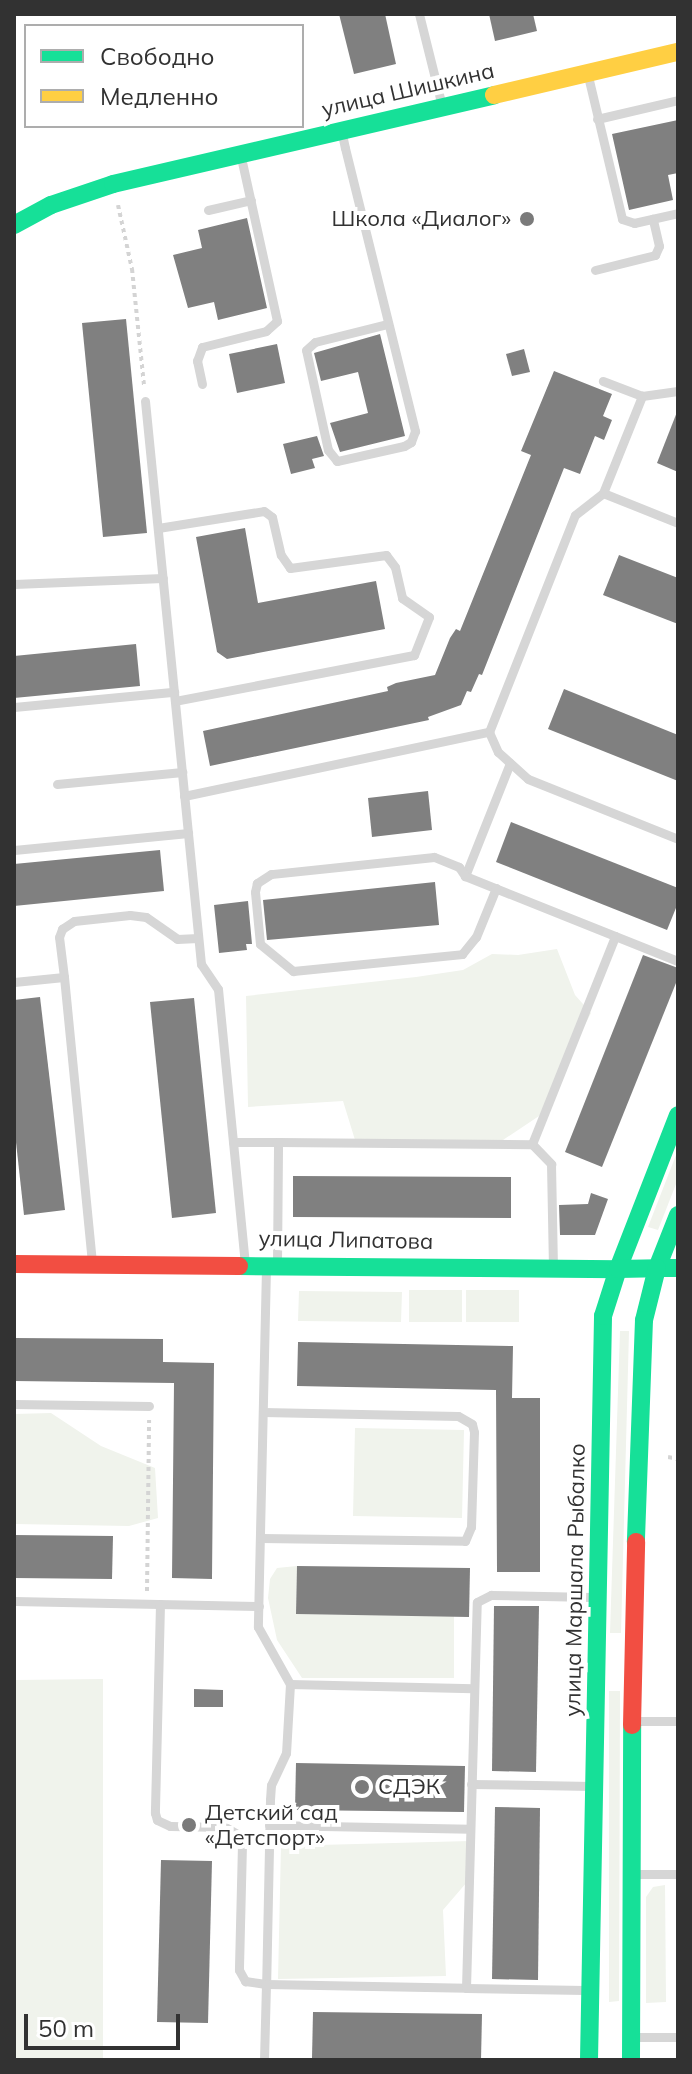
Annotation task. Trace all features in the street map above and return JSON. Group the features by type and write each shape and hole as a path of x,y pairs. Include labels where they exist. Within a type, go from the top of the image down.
{"main road":[{"name":"улица Шишкина","path":"14,225 87,191 678,52"},
{"name":"улица Маршала Рыбалко","path":"589,2060 603,1316 678,1115"},
{"path":"631,2060 632,1665 644,1320 657,1268 678,1215"},
{"name":"улица Липатова","path":"14,1264 272,1263 678,1268"},
{"path":"598,1667 603,1653 614,1644 627,1649 632,1665"}],"lane":[{"path":"419,14 442,106"},
{"path":"587,73 618,213 627,222 678,213"},
{"path":"597,119 678,100"},
{"path":"341,130 388,324 414,437 404,446 337,461 328,450 306,350 315,342 388,324"},
{"path":"202,384 197,361 202,347 266,331 277,321 241,154"},
{"path":"208,210 251,200"},
{"path":"595,270 655,255 659,246 653,219"},
{"path":"603,381 642,396 678,391"},
{"path":"642,396 603,493 575,515 489,732 498,752 528,779 678,839"},
{"path":"145,401 201,964 218,989 245,1263"},
{"path":"603,493 678,523"},
{"path":"14,707 174,696 406,658 417,651 429,617 402,598 395,567 386,555 290,568 281,555 272,517 264,511 158,528"},
{"path":"14,574 14,584 163,578"},
{"path":"184,796 489,732"},
{"path":"465,876 510,763"},
{"path":"57,784 182,772"},
{"path":"14,850 188,833"},
{"path":"496,888 476,937 462,954 293,971 260,944 255,892 257,883 271,874 434,857 459,867 465,876 496,888 678,961"},
{"path":"92,1264 59,937 62,929 74,921 130,915 146,917 177,939 198,938"},
{"path":"532,1144 615,936"},
{"path":"14,982 64,977"},
{"path":"233,1142 532,1144 551,1164 553,1267"},
{"path":"264,2060 271,1785 286,1753 290,1684 258,1627 263,1412 278,1142"},
{"path":"14,1404 149,1406"},
{"path":"261,1538 465,1541 471,1527 474,1432 472,1424 458,1416 263,1412"},
{"path":"466,1988 474,1613 483,1596 599,1597"},
{"path":"14,1601 259,1606"},
{"path":"160,1604 157,1820 170,1826 225,1827 239,1835 242,1844 239,1970 245,1981 266,1984 590,1990"},
{"path":"290,1684 473,1688"},
{"path":"632,1721 678,1721"},
{"path":"471,1784 595,1787"},
{"path":"269,1825 470,1829"},
{"path":"631,1874 678,1874"},
{"path":"631,2037 678,2037"}],"path":[{"path":"117,202 132,269 145,401"},
{"path":"147,1604 149,1406"},
{"path":"668,1457 678,1459"}],"shaded area":[{"path":"557,949 575,995 591,1013 539,1116 497,1144 355,1140 343,1101 248,1107 246,996 463,970 492,954 518,955"},
{"path":"678,1150 678,1179 658,1230 648,1227"},
{"path":"409,1290 462,1290 462,1322 409,1322"},
{"path":"466,1290 519,1290 519,1322 466,1322"},
{"path":"299,1291 402,1292 401,1322 298,1321"},
{"path":"620,1331 629,1331 621,1633 610,1633"},
{"path":"51,1413 101,1446 155,1468 158,1518 129,1526 14,1524 14,1414"},
{"path":"355,1428 464,1430 462,1518 353,1516"},
{"path":"297,1566 296,1614 454,1616 454,1678 302,1678 277,1640 268,1598 270,1579 277,1568"},
{"path":"103,1679 103,2060 14,2060 14,1680"},
{"path":"609,1691 620,1691 619,2001 609,2002"},
{"path":"470,1841 467,1882 443,1910 446,1976 278,1979 281,1846"},
{"path":"665,1885 666,2002 646,2003 646,1897 653,1887"}],"building":[{"path":"339,14 385,14 396,64 354,74"},
{"path":"489,14 533,14 537,31 495,41"},
{"path":"678,120 678,173 668,175 673,200 629,210 612,134"},
{"path":"247,218 267,308 218,320 214,302 188,308 173,255 202,248 198,230"},
{"path":"126,319 147,533 103,537 82,323"},
{"path":"380,334 405,436 340,452 330,423 368,413 358,372 321,381 314,353"},
{"path":"277,344 285,383 237,393 229,354"},
{"path":"524,349 530,372 512,376 506,354"},
{"path":"554,371 612,394 603,416 612,420 604,440 595,436 580,474 564,468 482,675 479,674 471,692 467,691 461,705 428,717 429,720 210,766 203,731 388,691 387,687 396,683 435,675 450,638 456,629 460,631 531,455 521,451"},
{"path":"678,412 678,472 657,463"},
{"path":"317,436 324,456 312,459 315,468 291,474 283,444"},
{"path":"245,528 258,603 376,581 385,629 227,659 217,652 196,537"},
{"path":"619,555 678,578 678,624 603,595"},
{"path":"136,644 140,686 14,698 14,656"},
{"path":"564,689 678,735 678,781 548,729"},
{"path":"428,791 432,830 372,837 368,798"},
{"path":"511,822 678,888 678,903 667,930 496,862"},
{"path":"160,850 164,891 14,906 14,864"},
{"path":"435,882 439,925 267,940 263,900"},
{"path":"248,901 252,944 246,944 247,950 219,953 214,905"},
{"path":"643,955 678,968 678,978 602,1167 565,1152"},
{"path":"40,997 65,1210 24,1215 14,1124 14,1000"},
{"path":"194,998 216,1213 172,1218 150,1002"},
{"path":"293,1176 511,1177 511,1218 293,1217"},
{"path":"591,1193 608,1199 595,1235 560,1235 559,1205 588,1204"},
{"path":"14,1338 163,1339 163,1362 214,1363 212,1579 172,1578 174,1383 14,1381"},
{"path":"298,1342 513,1346 512,1398 540,1398 540,1572 497,1572 496,1390 297,1386"},
{"path":"14,1535 113,1536 112,1579 14,1578"},
{"path":"297,1566 470,1568 469,1617 296,1614"},
{"path":"494,1606 539,1606 536,1772 492,1771"},
{"path":"194,1689 223,1690 223,1707 194,1707"},
{"path":"296,1763 465,1766 464,1812 295,1810"},
{"path":"495,1807 540,1808 538,1980 492,1979"},
{"path":"161,1860 212,1861 208,2023 157,2022"},
{"path":"313,2012 482,2014 481,2060 312,2058"}],"traffic: fast":[{"path":"14,225 51,205 113,184 494,95"},
{"path":"239,1266 618,1269 678,1115"},
{"path":"678,1215 657,1268 678,1268"},
{"path":"589,2060 603,1316 618,1269 657,1268 644,1320 636,1542"},
{"path":"631,2060 632,1725"}],"traffic: slow":[{"path":"494,95 678,52"}],"traffic: jam":[{"path":"14,1264 239,1266"},
{"path":"632,1725 636,1542"}],"place":[{"name":"Школа «Диалог»","path":"527,219"},
{"name":"СДЭК","path":"362,1787"},
{"name":"Детский сад «Детспорт»","path":"189,1825"}]}
